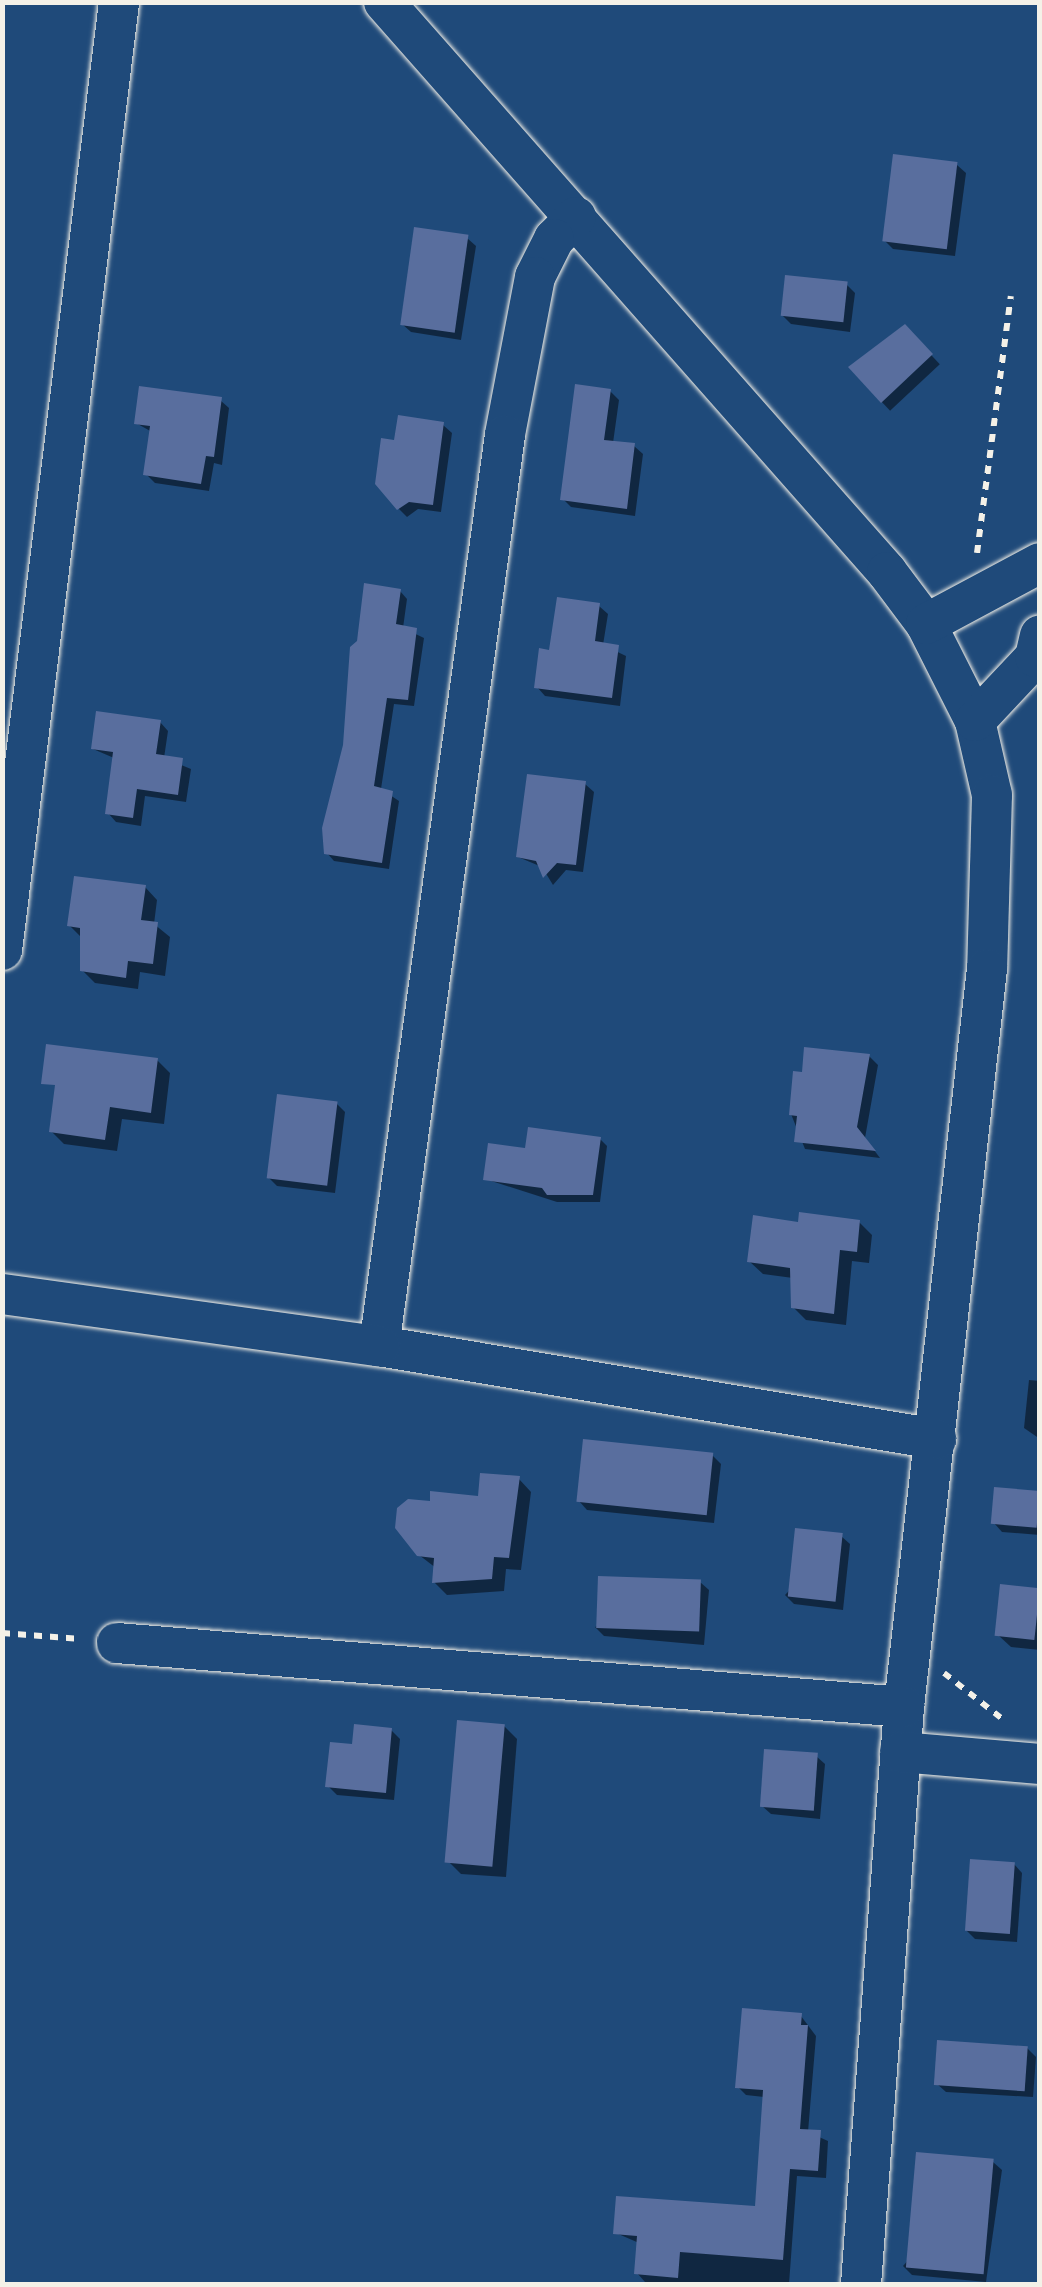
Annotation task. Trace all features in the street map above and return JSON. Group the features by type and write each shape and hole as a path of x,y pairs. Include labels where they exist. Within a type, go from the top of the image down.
{"street":[{"path":"2,950 119,2"},
{"path":"384,2 576,217 926,624 975,721 992,795 995,866 904,1707 861,2284"},
{"path":"379,1346 505,435 535,277 554,239 576,217"},
{"path":"926,624 1040,562"},
{"path":"975,721 1035,657 1040,636"},
{"path":"2,1294 379,1346 936,1439"},
{"path":"117,1642 904,1707"},
{"path":"900,1752 1026,1763"}],"path":[{"path":"970,603 1011,296"},
{"path":"2,1633 117,1642"},
{"path":"911,1646 1014,1728 1026,1763"}],"building":[{"path":"893,154 958,162 947,249 882,241"},
{"path":"414,227 468,235 455,333 400,325"},
{"path":"785,275 848,282 843,322 781,316"},
{"path":"905,324 933,354 881,403 848,367"},
{"path":"575,384 611,389 604,440 635,443 627,509 560,500"},
{"path":"139,386 222,397 214,457 206,456 201,484 143,475 150,426 134,424"},
{"path":"398,415 444,422 433,505 409,502 397,510 375,484 381,438 394,440"},
{"path":"364,583 401,589 396,624 417,628 408,700 387,698 374,786 393,791 382,863 324,854 322,828 343,745 350,647 357,641"},
{"path":"557,597 600,603 595,641 619,645 612,698 534,688 539,648 549,650"},
{"path":"96,711 161,720 156,754 183,758 178,795 137,789 133,818 105,814 113,752 91,749"},
{"path":"527,774 586,781 576,865 557,863 543,878 536,861 516,857"},
{"path":"74,876 146,885 141,920 158,922 153,964 128,961 126,978 80,971 80,928 67,926"},
{"path":"46,1044 158,1058 151,1113 110,1107 105,1140 49,1132 55,1085 41,1084"},
{"path":"804,1047 870,1054 857,1127 876,1151 794,1142 797,1116 789,1115 793,1071 802,1072"},
{"path":"277,1094 338,1101 327,1186 267,1178"},
{"path":"528,1127 601,1137 593,1195 547,1195 542,1188 483,1180 488,1143 525,1148"},
{"path":"799,1212 860,1220 857,1252 840,1250 834,1314 791,1308 790,1268 747,1262 753,1215 798,1222"},
{"path":"583,1439 713,1453 707,1515 576,1502"},
{"path":"480,1473 520,1476 509,1558 494,1557 492,1579 432,1583 434,1558 417,1556 395,1528 397,1508 408,1499 430,1501 430,1491 478,1496"},
{"path":"994,1487 1040,1491 1037,1528 991,1524"},
{"path":"795,1528 843,1533 836,1602 788,1597"},
{"path":"598,1576 701,1580 699,1632 596,1628"},
{"path":"1000,1584 1040,1588 1034,1640 995,1636"},
{"path":"457,1720 505,1724 492,1867 445,1862"},
{"path":"354,1724 392,1728 386,1793 325,1787 330,1742 352,1744"},
{"path":"764,1749 818,1753 814,1811 760,1807"},
{"path":"970,1859 1015,1862 1010,1934 965,1931"},
{"path":"742,2008 802,2013 801,2025 808,2025 800,2129 821,2130 818,2171 790,2169 783,2260 680,2252 678,2278 634,2274 637,2236 613,2234 616,2196 755,2206 763,2090 735,2088"},
{"path":"937,2040 1028,2046 1025,2091 934,2085"},
{"path":"916,2152 994,2159 984,2274 906,2268"}]}
